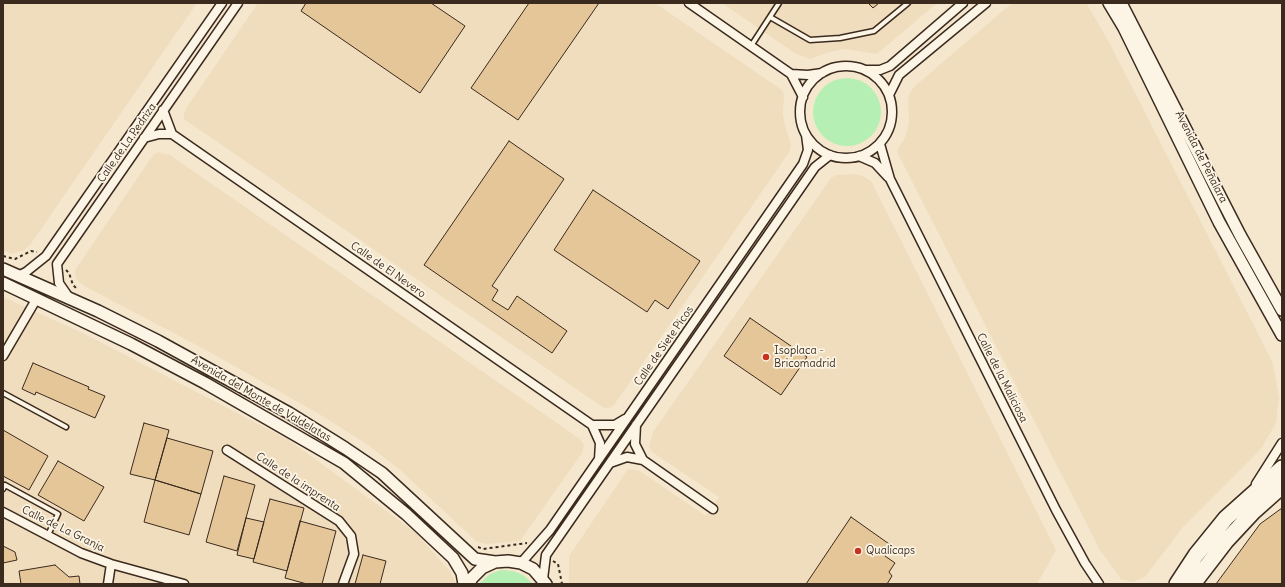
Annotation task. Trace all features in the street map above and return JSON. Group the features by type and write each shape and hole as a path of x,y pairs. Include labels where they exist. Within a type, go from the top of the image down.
{"highway":[{"path":"1177,584 1196,555 1226,518 1282,468"},
{"path":"1193,584 1226,541 1253,512 1282,486"}],"street":[{"name":"Calle de La Pedriza","path":"18,276 26,272 46,256 222,3"},
{"name":"Calle de La Pedriza","path":"71,299 59,283 57,264 238,3"},
{"path":"688,3 791,74 803,97"},
{"path":"791,74 808,75 822,73 843,66 865,70 880,70 890,66 963,3"},
{"path":"889,95 898,75 986,3"},
{"name":"Avenida de Peñalara","path":"1109,3 1124,28 1219,222 1282,335"},
{"name":"Avenida de Peñalara","path":"1121,3 1240,234 1282,310"},
{"path":"822,73 810,84 803,97 800,110 802,123 806,134 820,150 830,155 849,158 859,156 880,144 887,133 891,121 892,108 889,95 875,76 865,70"},
{"path":"144,138 159,134 172,134 163,110"},
{"name":"Calle de El Nevero","path":"172,134 592,425"},
{"name":"Calle de Siete Picos","path":"521,563 536,548 550,530 803,164 808,150 806,134"},
{"name":"Calle de la Maliciosa","path":"880,144 890,179 1056,510 1084,563 1099,584"},
{"name":"Calle de Siete Picos","path":"545,581 546,555 815,167 830,155"},
{"name":"Calle de la Maliciosa","path":"859,156 875,163 890,179"},
{"name":"Avenida del Monte de Valdelatas","path":"3,269 71,299 158,341 289,413 382,473 476,559 495,562 508,561 521,563"},
{"name":"Avenida del Monte de Valdelatas","path":"3,283 130,344 205,383 344,464 406,514 452,558 462,573 464,584"},
{"path":"3,356 37,298"},
{"path":"599,459 600,443 592,425 615,424 628,418"},
{"path":"636,425 635,444 643,460"},
{"path":"1243,502 1282,443"},
{"name":"Calle de la imprenta","path":"227,450 339,521 351,536 354,554 343,584"},
{"path":"610,463 627,457 643,460 713,509"},
{"name":"Calle de La Granja","path":"3,512 81,553 111,564 184,584"},
{"path":"1169,584 1196,555"},
{"path":"469,584 472,578 482,568 495,562"},
{"path":"521,563 533,569 545,581"},
{"path":"108,584 111,564"}],"lane":[{"path":"751,46 779,3"},
{"path":"770,17 810,40 840,38 874,31 908,3"},
{"path":"3,393 66,427"},
{"path":"3,489 5,485 58,514 48,535"}],"path":[{"path":"474,545 484,549 530,543 536,548"},
{"path":"546,555 558,564 562,584"}],"shaded area":[{"path":"3,3 197,3 30,245 24,250 13,254 3,251"},
{"path":"258,3 655,3 782,90 784,94 783,114 791,144 790,151 614,405 609,408 604,408 184,119 184,113 187,107"},
{"path":"722,3 937,3 877,54 845,49 829,52 810,59 796,54"},
{"path":"1012,3 1086,3 1109,42 1273,363 1279,398 1276,423 1261,449 1183,527 1145,577 1132,582 1121,579 1100,550 897,152 905,138 909,123 908,98 910,92 915,86"},
{"path":"158,152 170,155 580,439 584,445 582,453 520,541 487,544 477,542 400,470 368,445 319,414 206,350 84,286 76,279 75,270 153,155"},
{"path":"855,174 863,176 871,181 1056,550 1037,584 569,584 569,556 628,469 640,471 706,516 719,497 652,452 649,446 653,432 831,178 836,175"},
{"path":"3,297 85,334 289,440 415,532 450,571 456,584 3,584"}],"green space":[{"path":"847,78 860,81 871,88 878,99 881,112 878,125 871,136 860,143 847,146 834,143 823,136 816,125 813,112 816,99 823,88 834,81"},
{"path":"501,570 513,571 523,575 533,584 479,584 490,574"}],"building":[{"path":"306,3 431,3 465,26 420,93 301,11"},
{"path":"529,3 599,3 518,120 471,88"},
{"path":"868,3 879,3 873,8"},
{"path":"509,141 564,179 492,286 498,290 492,300 508,310 517,296 567,331 552,353 424,265"},
{"path":"593,190 700,261 668,309 655,300 647,312 554,250"},
{"name":"Isoplaca - Bricomadrid","path":"750,318 807,357 781,395 724,356"},
{"path":"33,363 89,387 88,389 105,396 95,418 36,392 35,395 22,389"},
{"path":"144,423 169,430 155,480 130,474"},
{"path":"3,430 48,456 29,490 3,476"},
{"path":"167,438 213,451 201,494 155,480"},
{"path":"58,461 104,487 84,521 38,495"},
{"path":"224,476 255,485 237,551 206,542"},
{"path":"155,480 201,494 189,535 144,522"},
{"path":"270,499 304,508 287,571 253,562"},
{"path":"1282,508 1282,584 1216,584 1260,524"},
{"name":"Qualicaps","path":"851,517 892,546 885,556 895,563 889,572 892,576 887,584 806,584"},
{"path":"246,518 264,522 254,559 237,555"},
{"path":"300,521 336,531 322,584 307,584 285,578"},
{"path":"3,546 15,552 17,560 3,563"},
{"path":"363,555 386,561 380,584 355,584"},
{"path":"55,565 69,577 79,576 80,584 21,584 19,571"}],"place":[{"name":"Isoplaca - Bricomadrid","path":"766,357"},
{"name":"Qualicaps","path":"858,551"}]}
